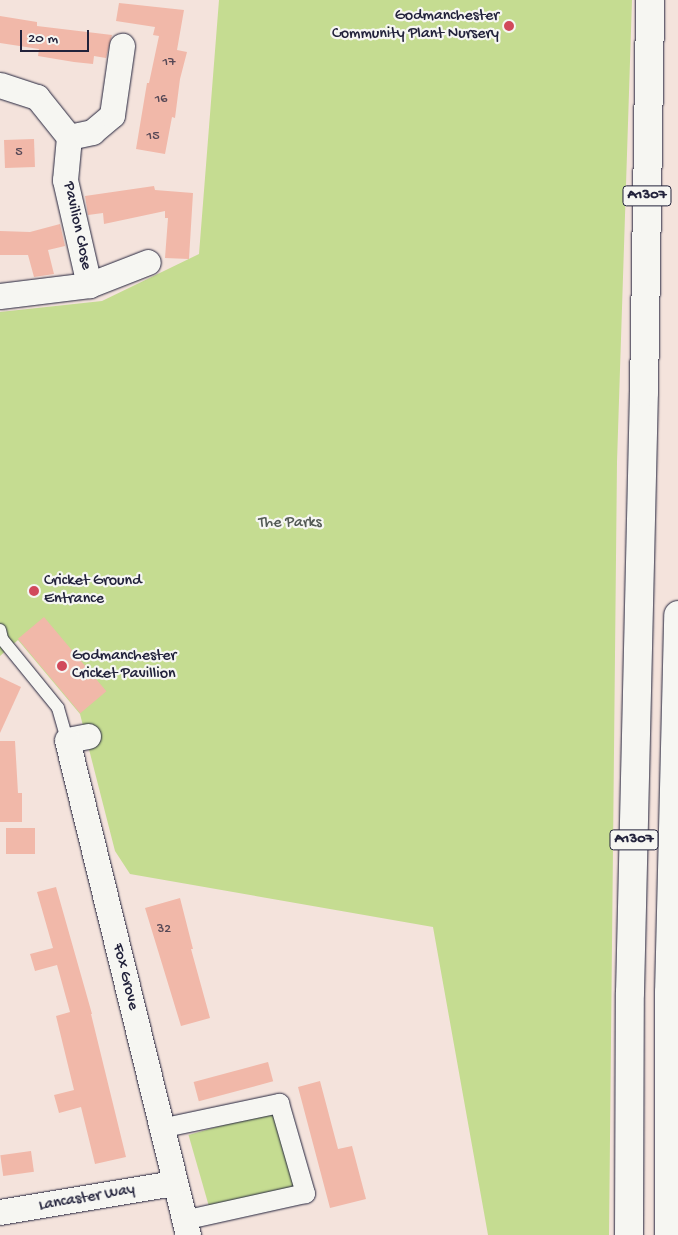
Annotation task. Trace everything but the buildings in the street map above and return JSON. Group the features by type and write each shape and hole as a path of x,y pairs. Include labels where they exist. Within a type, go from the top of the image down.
{"main road":[{"name":"A1307","path":"629,1235 630,993 643,445 650,0"},
{"name":"A1307","path":"669,1235 669,994 678,615"}],"street":[{"path":"0,85 37,97 69,137 92,132 112,115 122,46"},
{"name":"Pavilion Close","path":"69,137 65,180 89,285"},
{"name":"Pavilion Close","path":"0,296 89,285 148,262"},
{"name":"Fox Grove","path":"78,738 160,1128 185,1228"},
{"path":"160,1128 279,1104 305,1193 185,1228"},
{"name":"Lancaster Way","path":"0,1212 174,1183"}],"lane":[{"path":"0,630 2,638 58,708 78,738"}],"green space":[{"name":"The Parks","path":"219,0 632,0 617,462 609,1235 488,1235 433,927 130,874 115,851 80,714 18,640 0,656 0,312 102,301 199,254"},
{"path":"276,1110 299,1189 211,1214 189,1135"}],"place":[{"name":"Godmanchester Community Plant Nursery","path":"509,26"},
{"name":"Cricket Ground Entrance","path":"34,591"},
{"name":"Godmanchester Cricket Pavillion","path":"62,666"}]}
